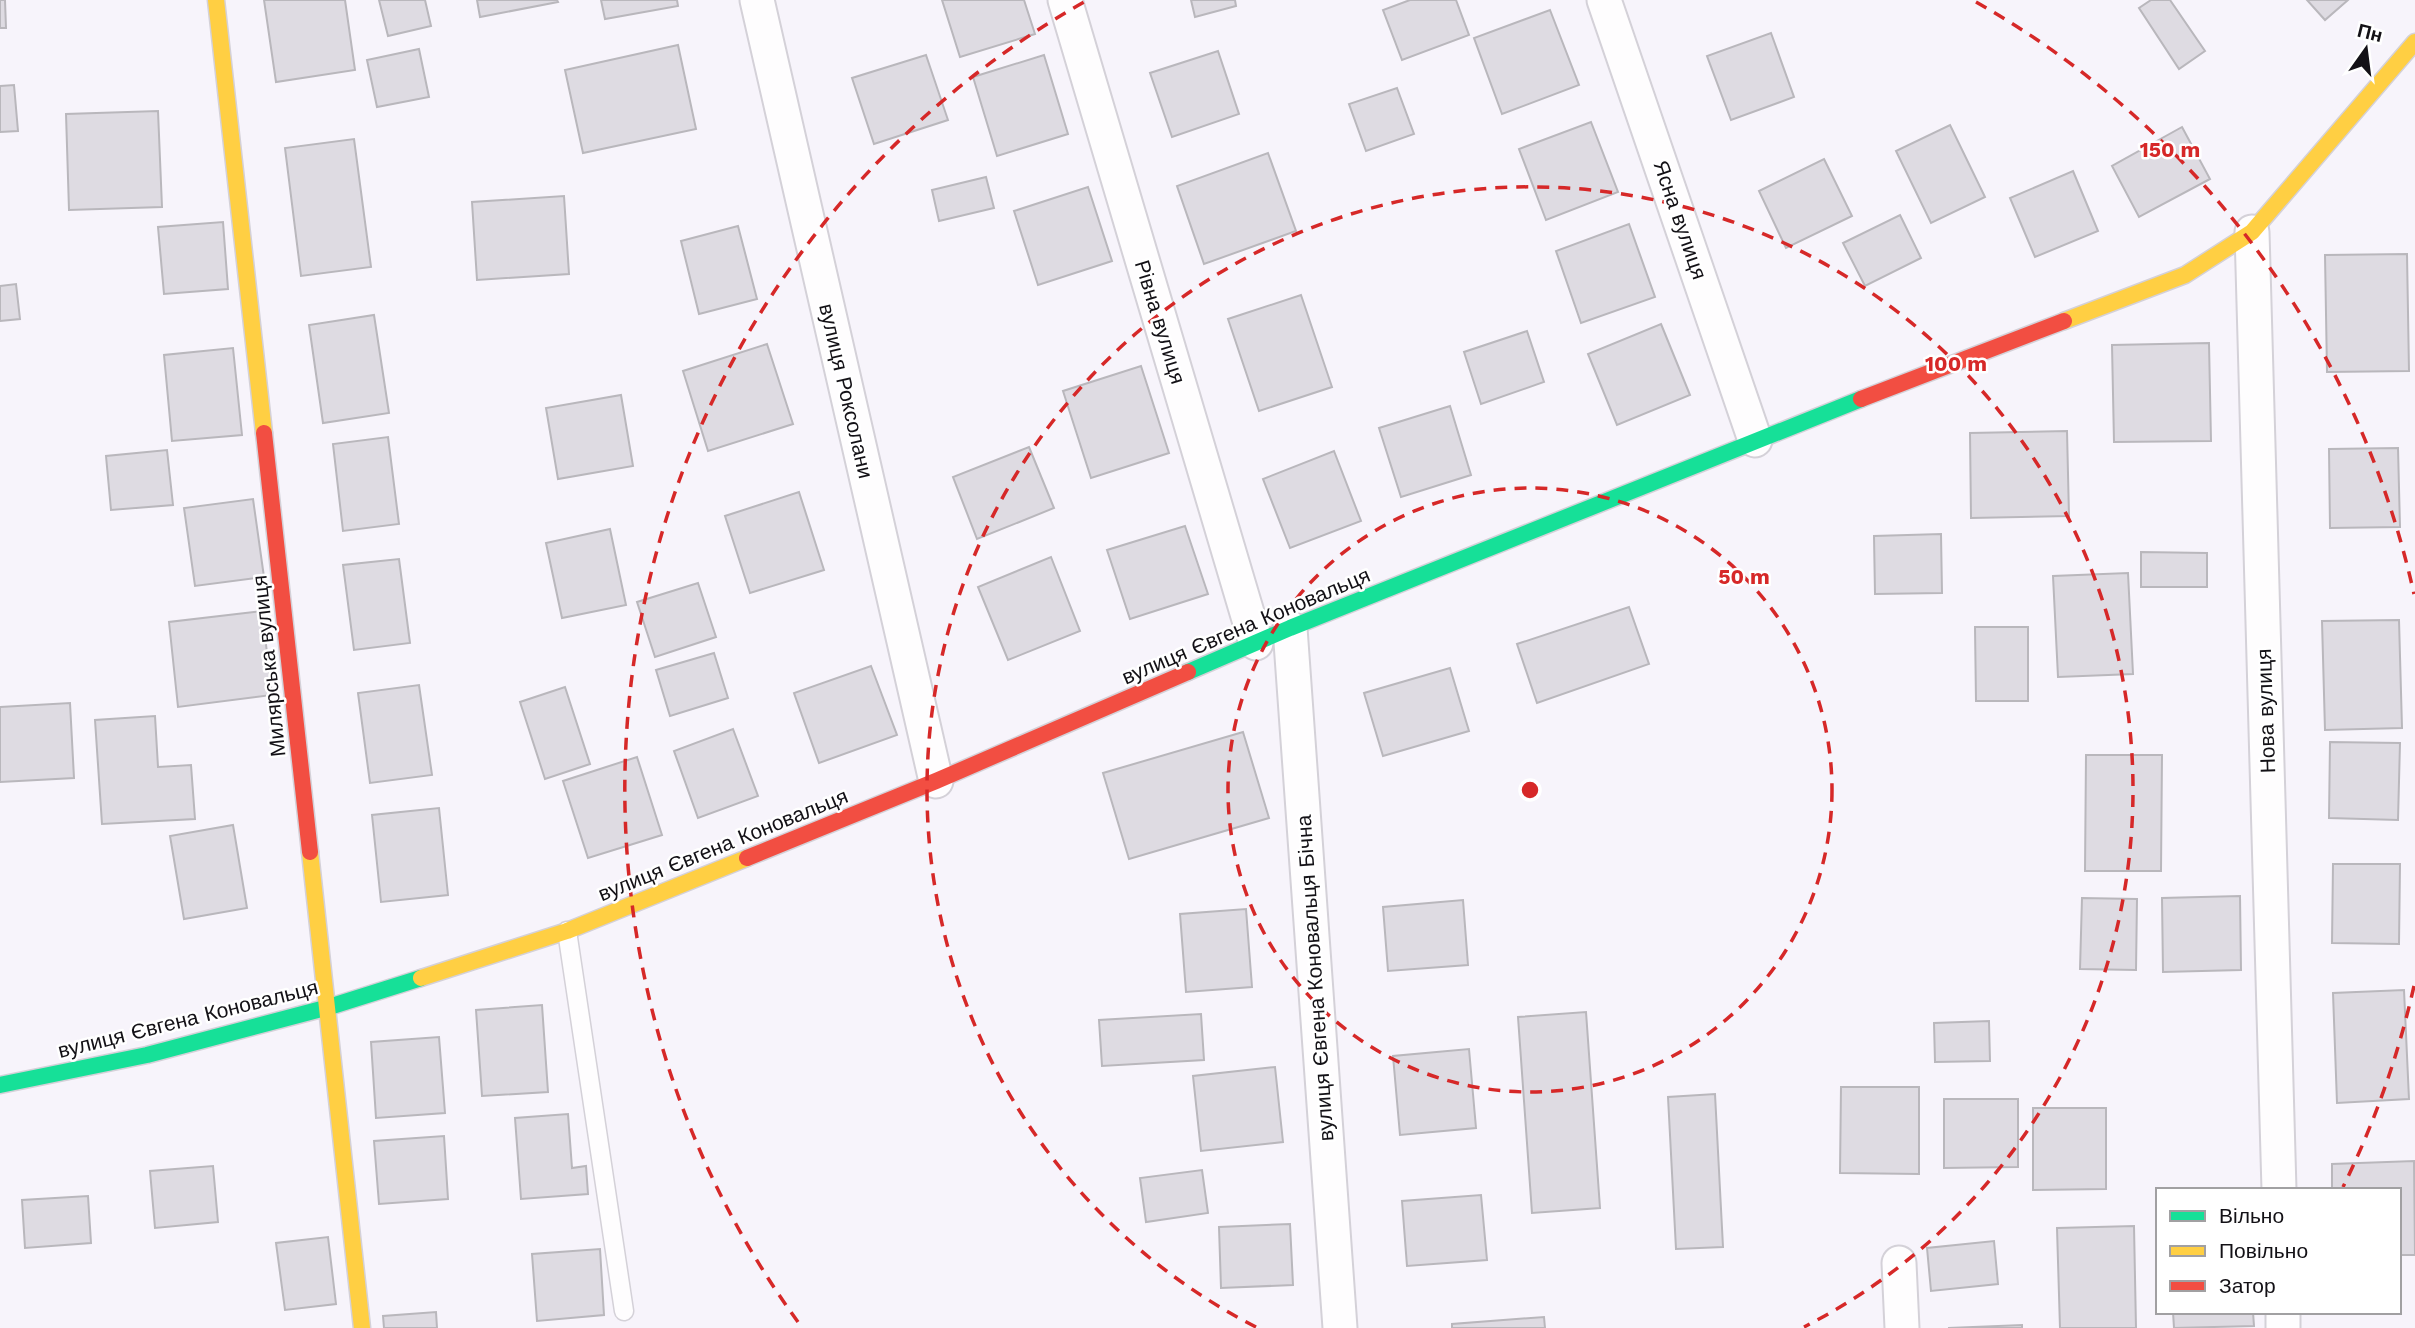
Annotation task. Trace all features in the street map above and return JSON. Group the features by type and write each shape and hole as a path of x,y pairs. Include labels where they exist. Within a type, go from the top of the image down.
{"street":[{"name":"Милярська вулиця","path":"216,0 329,1007 362,1328"},
{"name":"вулиця Роксолани","path":"757,0 936,781"},
{"name":"Рівна вулиця","path":"1065,0 1256,643"},
{"name":"Ясна вулиця","path":"1604,0 1755,440"},
{"name":"вулиця Євгена Коновальця","path":"0,1085 147,1055 329,1007 567,931 936,781 1290,628 1755,440 2185,275 2252,232 2415,43"},
{"name":"Нова вулиця","path":"2252,232 2279,1188"},
{"name":"вулиця Євгена Коновальця Бічна","path":"1290,628 1340,1328"},
{"path":"1899,1263 1902,1328"}],"lane":[{"path":"567,931 624,1311"}],"building":[{"path":"0,0 5,0 6,28 0,28"},
{"path":"264,0 345,0 355,70 276,82"},
{"path":"379,0 425,0 431,26 388,36"},
{"path":"477,0 557,0 558,2 480,17"},
{"path":"601,0 677,0 678,6 605,19"},
{"path":"942,0 1024,0 1035,34 960,57"},
{"path":"1191,0 1235,0 1236,6 1195,17"},
{"path":"1410,0 1456,0 1469,35 1402,60 1383,10"},
{"path":"2151,0 2170,0 2205,51 2179,69 2139,8"},
{"path":"2307,0 2348,0 2325,20"},
{"path":"1550,10 1579,85 1502,114 1474,38"},
{"path":"1771,33 1794,97 1731,120 1707,56"},
{"path":"678,45 696,129 583,153 565,70"},
{"path":"419,49 429,97 377,107 367,60"},
{"path":"1218,51 1239,114 1172,137 1150,73"},
{"path":"926,55 948,120 874,144 852,78"},
{"path":"1044,55 1068,134 997,156 973,77"},
{"path":"14,85 18,131 0,132 0,86"},
{"path":"1397,88 1414,134 1366,151 1349,104"},
{"path":"158,111 162,207 69,210 66,114"},
{"path":"1591,122 1618,192 1546,220 1519,149"},
{"path":"1950,125 1985,197 1931,223 1896,151"},
{"path":"2182,127 2210,179 2139,217 2112,166"},
{"path":"354,139 371,267 301,276 285,148"},
{"path":"1268,153 1296,231 1204,264 1177,186"},
{"path":"1824,159 1852,216 1786,248 1759,191"},
{"path":"2073,171 2098,231 2035,257 2010,198"},
{"path":"986,177 994,208 939,221 932,190"},
{"path":"1088,187 1112,261 1038,285 1014,211"},
{"path":"564,196 569,274 477,280 472,202"},
{"path":"1900,215 1921,258 1865,286 1843,243"},
{"path":"223,222 228,289 164,294 158,227"},
{"path":"1629,224 1655,297 1581,323 1556,251"},
{"path":"738,226 757,299 699,314 681,241"},
{"path":"2407,254 2409,371 2327,372 2325,255"},
{"path":"16,284 20,319 0,321 0,286"},
{"path":"1301,295 1332,387 1259,411 1228,319"},
{"path":"374,315 389,413 323,423 309,325"},
{"path":"1661,324 1690,395 1617,425 1588,354"},
{"path":"1527,331 1544,382 1481,404 1464,352"},
{"path":"2209,343 2211,441 2114,442 2112,345"},
{"path":"767,344 793,424 708,451 683,371"},
{"path":"233,348 242,435 172,441 164,355"},
{"path":"1141,366 1169,453 1091,478 1063,391"},
{"path":"621,395 633,466 558,479 546,408"},
{"path":"1450,406 1471,475 1401,497 1379,428"},
{"path":"2067,431 2069,516 1971,518 1970,433"},
{"path":"388,437 399,524 343,531 333,444"},
{"path":"1029,447 1054,508 977,539 953,477"},
{"path":"2398,448 2400,527 2330,528 2329,449"},
{"path":"167,450 173,505 111,510 106,456"},
{"path":"1334,451 1361,521 1290,548 1263,479"},
{"path":"799,492 824,570 750,593 725,516"},
{"path":"253,499 264,577 195,586 184,508"},
{"path":"1185,526 1208,594 1130,619 1107,550"},
{"path":"610,529 626,605 562,618 546,543"},
{"path":"1941,534 1942,593 1875,594 1874,536"},
{"path":"2141,552 2207,553 2207,587 2141,587"},
{"path":"1051,557 1080,631 1008,660 978,587"},
{"path":"399,559 410,643 354,650 343,565"},
{"path":"2128,573 2133,674 2058,677 2053,576"},
{"path":"698,583 716,637 655,657 637,602"},
{"path":"1629,607 1649,664 1537,703 1517,644"},
{"path":"262,611 272,695 178,707 169,622"},
{"path":"2399,620 2402,728 2325,730 2322,621"},
{"path":"1975,627 2028,627 2028,701 1976,701"},
{"path":"714,653 728,698 670,716 656,670"},
{"path":"871,666 897,735 819,763 794,693"},
{"path":"1450,668 1469,731 1383,756 1364,693"},
{"path":"419,685 432,775 370,783 358,693"},
{"path":"565,687 590,764 545,779 520,702"},
{"path":"70,703 74,778 0,782 0,707"},
{"path":"155,716 158,767 191,765 195,819 102,824 95,720"},
{"path":"733,729 758,796 698,818 674,751"},
{"path":"1243,732 1269,818 1129,859 1103,773"},
{"path":"2330,742 2400,743 2398,820 2329,818"},
{"path":"2086,755 2162,755 2161,871 2085,871"},
{"path":"637,757 662,835 588,858 563,781"},
{"path":"439,808 448,895 381,902 372,815"},
{"path":"233,825 247,908 184,919 170,836"},
{"path":"2333,864 2400,864 2399,944 2332,943"},
{"path":"2240,896 2241,970 2163,972 2162,898"},
{"path":"2082,898 2137,899 2136,970 2080,969"},
{"path":"1463,900 1468,965 1388,971 1383,907"},
{"path":"1246,909 1252,987 1186,992 1180,914"},
{"path":"2404,990 2409,1099 2337,1103 2333,993"},
{"path":"542,1005 548,1092 482,1096 476,1010"},
{"path":"1586,1012 1600,1208 1532,1213 1518,1017"},
{"path":"1201,1014 1204,1060 1102,1066 1099,1020"},
{"path":"1989,1021 1990,1061 1935,1062 1934,1023"},
{"path":"439,1037 445,1113 376,1118 371,1042"},
{"path":"1469,1049 1476,1128 1400,1135 1393,1056"},
{"path":"1275,1067 1283,1142 1201,1151 1193,1076"},
{"path":"1841,1087 1919,1087 1919,1174 1840,1173"},
{"path":"1715,1094 1723,1247 1676,1249 1668,1097"},
{"path":"1944,1099 2018,1099 2018,1167 1944,1168"},
{"path":"2033,1108 2106,1108 2106,1189 2033,1190"},
{"path":"568,1114 572,1168 586,1166 588,1194 521,1199 515,1118"},
{"path":"444,1136 448,1199 379,1204 374,1141"},
{"path":"2414,1161 2415,1255 2401,1255 2401,1188 2332,1188 2332,1164"},
{"path":"213,1166 218,1222 155,1228 150,1171"},
{"path":"1202,1170 1208,1213 1146,1222 1140,1178"},
{"path":"1481,1195 1487,1260 1407,1266 1402,1201"},
{"path":"88,1196 91,1243 25,1248 22,1200"},
{"path":"1290,1224 1293,1285 1221,1288 1219,1227"},
{"path":"2134,1226 2136,1328 2060,1328 2057,1228"},
{"path":"328,1237 336,1304 285,1310 276,1243"},
{"path":"1994,1241 1998,1284 1931,1291 1927,1248"},
{"path":"600,1249 604,1315 537,1321 532,1254"},
{"path":"436,1312 437,1328 384,1328 383,1316"},
{"path":"2173,1314 2253,1314 2254,1326 2174,1328"},
{"path":"1544,1317 1545,1328 1452,1328 1452,1324"},
{"path":"2022,1325 2022,1328 1948,1328"}],"traffic: fast":[{"path":"1188,672 1290,628 1861,399"},
{"path":"0,1085 147,1055 329,1007 421,978"}],"traffic: slow":[{"path":"216,0 264,433"},
{"path":"2064,321 2185,275 2252,232 2415,42"},
{"path":"310,852 362,1328"},
{"path":"421,978 567,931 747,858"}],"traffic: jam":[{"path":"1861,399 2064,321"},
{"path":"264,433 310,852"},
{"path":"747,858 936,781 1188,672"}]}
